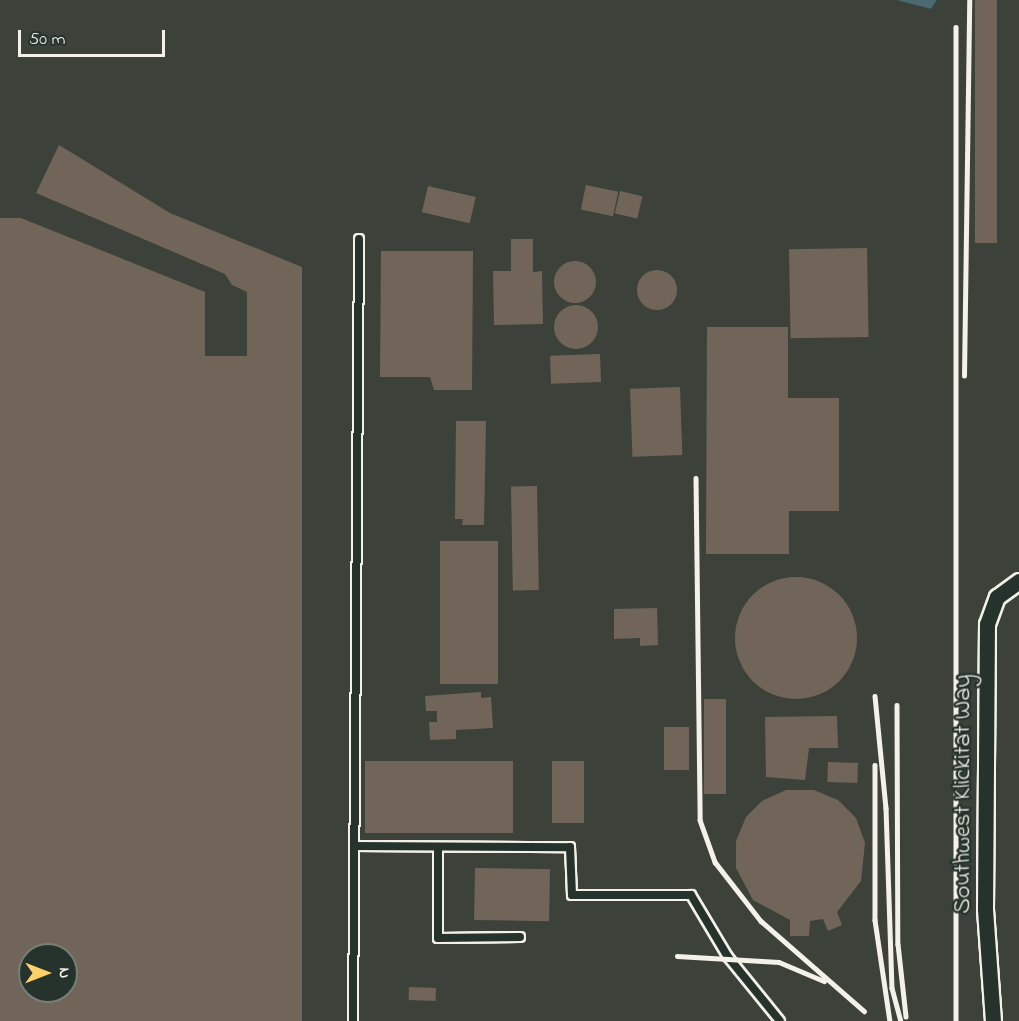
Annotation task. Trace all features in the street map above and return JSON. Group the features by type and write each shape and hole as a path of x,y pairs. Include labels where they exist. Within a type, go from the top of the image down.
{"street":[{"name":"Southwest Klickitat Way","path":"993,1021 985,909 987,624 997,597 1019,581"}],"lane":[{"path":"353,1021 359,239"},
{"path":"356,846 570,847 572,895 691,895 728,957 780,1021"},
{"path":"438,847 438,938 520,937"}],"shaded area":[{"path":"0,0 896,0 931,9 937,0 1019,0 1019,1021 0,1021"}],"water":[{"path":"896,0 937,0 931,9"}],"building":[{"path":"975,0 997,0 997,243 975,243"},
{"path":"59,145 170,213 302,267 302,1021 0,1021 0,218 21,218 205,292 205,356 247,356 247,292 232,285 225,274 36,193"},
{"path":"586,185 618,192 613,216 581,209"},
{"path":"428,186 476,197 470,223 422,212"},
{"path":"620,191 642,196 637,219 615,213"},
{"path":"511,239 533,239 533,272 542,271 543,324 494,325 493,271 511,271"},
{"path":"867,248 869,337 791,338 789,249"},
{"path":"381,251 473,251 472,390 434,390 430,377 380,377"},
{"path":"575,261 590,267 596,282 590,297 575,303 560,297 554,282 560,267"},
{"path":"657,270 671,276 677,290 671,304 657,310 643,304 637,290 643,276"},
{"path":"576,305 591,312 598,327 591,342 576,349 561,342 554,327 561,312"},
{"path":"707,327 788,327 788,398 839,398 839,511 789,511 789,554 706,554"},
{"path":"600,354 601,382 551,384 550,356"},
{"path":"680,387 682,455 632,457 630,389"},
{"path":"456,421 486,421 484,525 462,525 463,519 455,519"},
{"path":"511,486 537,486 539,590 513,590"},
{"path":"440,541 498,541 498,684 440,684"},
{"path":"796,577 819,581 839,595 853,615 857,638 853,661 839,681 819,695 796,699 773,695 753,681 739,661 735,638 739,615 753,595 773,581"},
{"path":"657,608 658,645 640,646 640,638 614,639 614,609"},
{"path":"481,692 481,698 491,697 493,728 456,730 456,739 430,740 429,722 437,722 437,711 426,711 425,696"},
{"path":"704,699 726,699 726,794 704,794"},
{"path":"837,716 838,748 809,748 805,780 766,777 765,717"},
{"path":"664,727 689,727 689,770 664,770"},
{"path":"365,761 513,761 513,833 365,833"},
{"path":"552,761 584,761 584,823 552,823"},
{"path":"828,762 858,763 857,783 827,782"},
{"path":"786,790 814,790 838,800 856,818 865,843 861,881 837,912 842,925 828,931 823,919 810,921 809,936 790,936 790,920 753,900 736,868 736,841 746,817 762,801"},
{"path":"475,868 550,869 549,921 474,920"},
{"path":"409,987 436,988 436,1001 409,1000"}],"railway":[{"path":"964,376 969,1"},
{"path":"956,27 956,1021"},
{"path":"696,478 700,820 715,862 761,921 864,1011"},
{"path":"875,696 886,808 892,988 901,1021"},
{"path":"897,705 898,944 906,1017"},
{"path":"875,765 875,920 890,1021"},
{"path":"677,956 779,962 824,981"}]}
